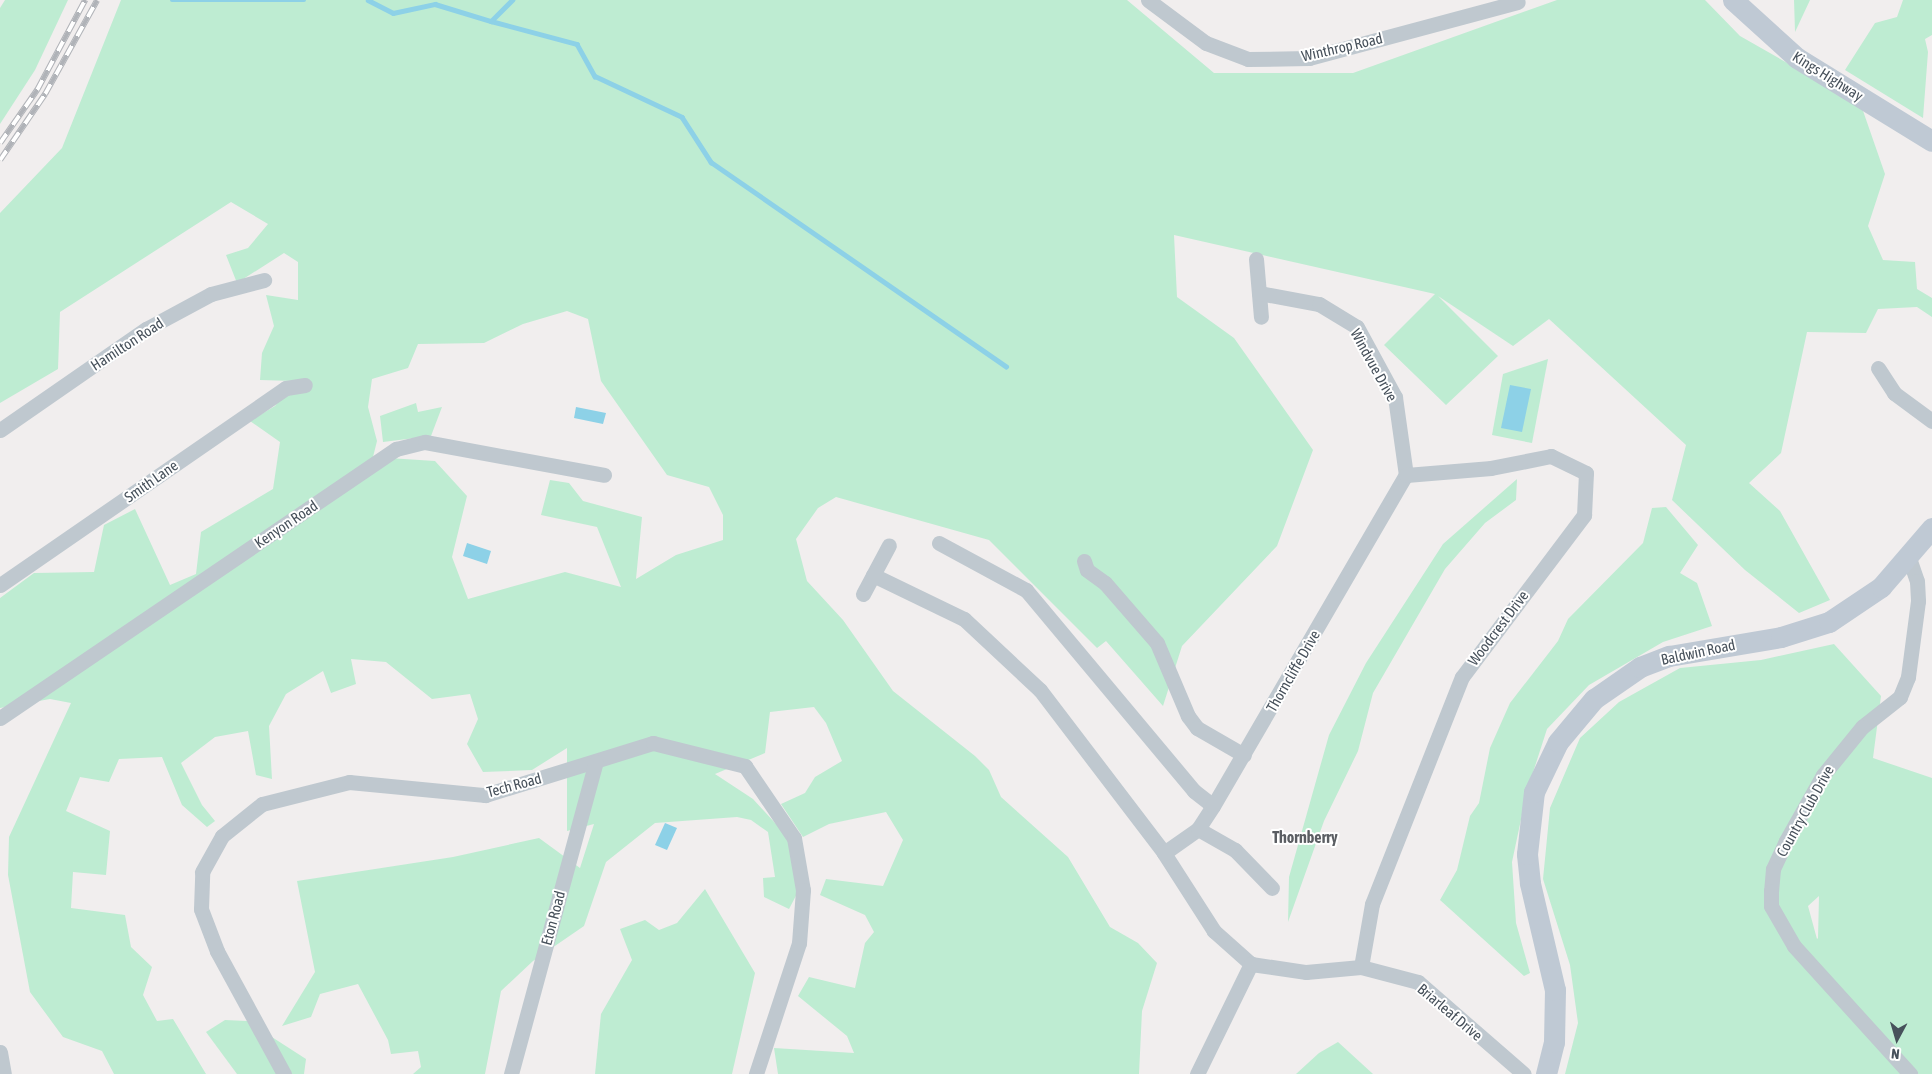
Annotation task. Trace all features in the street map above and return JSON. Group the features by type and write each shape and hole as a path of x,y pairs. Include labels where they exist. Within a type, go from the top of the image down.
{"street":[{"name":"Winthrop Road","path":"1148,0 1206,43 1248,59 1310,58 1518,2"},
{"name":"Kings Highway","path":"1733,0 1797,58 1932,141"},
{"path":"1256,259 1262,317"},
{"name":"Hamilton Road","path":"0,430 146,329 211,294 264,280"},
{"name":"Windvue Drive","path":"1259,293 1319,304 1357,327 1395,397 1406,475"},
{"path":"1878,368 1894,394 1932,422"},
{"name":"Smith Lane","path":"0,585 286,388 306,385"},
{"name":"Kenyon Road","path":"0,718 396,449 425,442 604,475"},
{"name":"Woodcrest Drive","path":"1361,967 1372,904 1462,677 1584,515 1586,473 1551,456 1491,468 1406,475"},
{"name":"Thorncliffe Drive","path":"1164,853 1198,829 1213,806 1406,475"},
{"name":"Baldwin Road","path":"1546,1074 1554,1042 1555,999 1530,883 1527,854 1534,792 1558,742 1594,699 1640,667 1669,656 1781,637 1830,622 1881,587 1909,558 1932,528"},
{"path":"939,544 1026,590 1194,791 1213,806"},
{"path":"863,594 889,545"},
{"name":"Country Club Drive","path":"1909,558 1917,581 1918,601 1908,677 1900,697 1862,727 1823,775 1786,841 1774,869 1771,906 1794,946 1910,1074"},
{"path":"1084,561 1087,570 1105,583 1157,643 1188,716 1197,728 1244,755"},
{"path":"873,575 964,619 1040,690 1164,853 1214,931 1250,964 1197,1074"},
{"name":"Tech Road","path":"284,1074 217,951 201,909 202,872 222,836 262,804 349,782 485,795 653,743 745,766 794,838 803,890 800,943 756,1074"},
{"name":"Eton Road","path":"511,1074 596,762"},
{"path":"1198,829 1234,850 1272,888"},
{"name":"Briarleaf Drive","path":"1250,964 1306,972 1361,967 1418,982 1524,1074"},
{"path":"0,1052 4,1074"}],"green space":[{"path":"5,0 68,0 35,70 0,124 0,8"},
{"path":"121,0 1127,0 1214,73 1353,73 1557,0 1705,0 1740,36 1861,105 1885,174 1868,226 1883,260 1915,262 1917,289 1932,298 1932,317 1917,307 1878,309 1866,333 1807,332 1781,453 1749,483 1780,511 1830,600 1799,613 1745,570 1672,500 1686,445 1549,319 1513,346 1438,296 1498,356 1446,405 1384,345 1435,294 1174,235 1177,297 1234,338 1313,450 1277,546 1182,646 1163,706 1106,641 1097,648 989,540 836,497 818,508 796,539 807,581 843,620 893,691 975,756 989,770 1001,797 1068,857 1110,927 1138,943 1157,963 1142,1011 1139,1074 778,1074 774,1048 854,1053 847,1036 798,996 809,977 855,988 865,943 874,932 865,915 820,895 826,879 883,886 903,840 886,812 829,824 803,837 781,804 805,793 815,777 842,761 826,723 814,707 770,712 765,753 715,774 753,799 787,836 799,890 789,909 764,897 763,878 775,877 768,832 751,820 737,817 655,823 606,862 584,926 533,961 501,991 485,1074 413,1074 421,1067 418,1051 391,1054 388,1040 358,984 320,994 311,1017 282,1026 315,972 297,881 453,857 539,838 580,868 594,824 567,831 567,748 532,770 483,772 467,744 478,719 470,694 432,699 386,662 351,659 356,684 331,693 323,671 286,694 269,726 272,779 256,775 248,731 215,737 181,763 202,805 215,821 207,827 182,805 162,757 119,759 109,782 80,777 66,811 110,831 106,875 73,872 71,908 125,915 131,947 152,967 143,995 157,1021 173,1019 206,1074 114,1074 102,1051 63,1037 30,992 8,875 9,837 71,703 50,699 0,708 0,598 34,573 94,572 104,525 135,509 170,585 196,574 201,532 273,489 280,442 250,421 275,406 294,381 260,380 262,353 274,326 266,295 298,300 298,262 284,253 237,283 226,255 248,248 268,224 231,202 60,312 58,369 0,403 0,213 62,148","holes":["567,311 588,319 601,381 667,475 709,487 723,515 723,540 676,555 636,579 642,517 583,501 569,483 550,480 541,515 597,527 621,587 565,572 468,599 452,557 467,496 435,461 373,457 377,441 368,407 372,379 408,368 418,344 484,343 523,324"]},
{"path":"1794,0 1810,0 1795,32"},
{"path":"1903,0 1932,0 1932,35 1925,39 1928,52 1923,118 1845,70 1875,23 1897,17"},
{"path":"1548,359 1532,443 1492,435 1503,374"},
{"path":"416,403 418,412 442,407 431,436 383,442 380,416"},
{"path":"1517,479 1516,500 1485,523 1445,569 1373,693 1358,751 1324,821 1288,922 1289,877 1329,735 1366,663 1443,544"},
{"path":"1666,507 1698,545 1680,573 1697,583 1712,626 1663,642 1589,685 1547,729 1527,791 1512,862 1516,923 1530,973 1524,976 1440,900 1457,870 1470,816 1479,803 1490,748 1510,703 1558,641 1568,619 1643,543 1652,508"},
{"path":"1834,644 1881,696 1873,758 1932,778 1932,1074 1565,1074 1578,1023 1570,965 1543,879 1550,808 1580,738 1619,702 1680,668 1761,660","holes":["1819,896 1818,938 1808,906"]},
{"path":"705,889 755,973 732,1074 595,1074 601,1014 632,960 620,929 645,920 659,930 677,923"},
{"path":"225,1020 247,1021 306,1059 304,1074 237,1074 206,1032"},
{"path":"1338,1042 1373,1074 1296,1074 1319,1053"}],"water":[{"path":"1510,385 1531,389 1522,432 1501,428"},
{"path":"576,407 606,413 603,424 574,418"},
{"path":"467,543 491,551 487,564 463,556"},
{"path":"665,823 677,828 667,850 655,845"}],"waterway":[{"path":"172,0 304,0"},
{"path":"368,0 393,13 435,4 491,21 512,0"},
{"path":"491,21 577,44 595,76 682,117 711,162 1006,366"}],"railway":[{"path":"0,143 37,90 85,0"},
{"path":"0,160 45,94 97,0"}],"district":[{"name":"Thornberry","path":"1305,837"}]}
